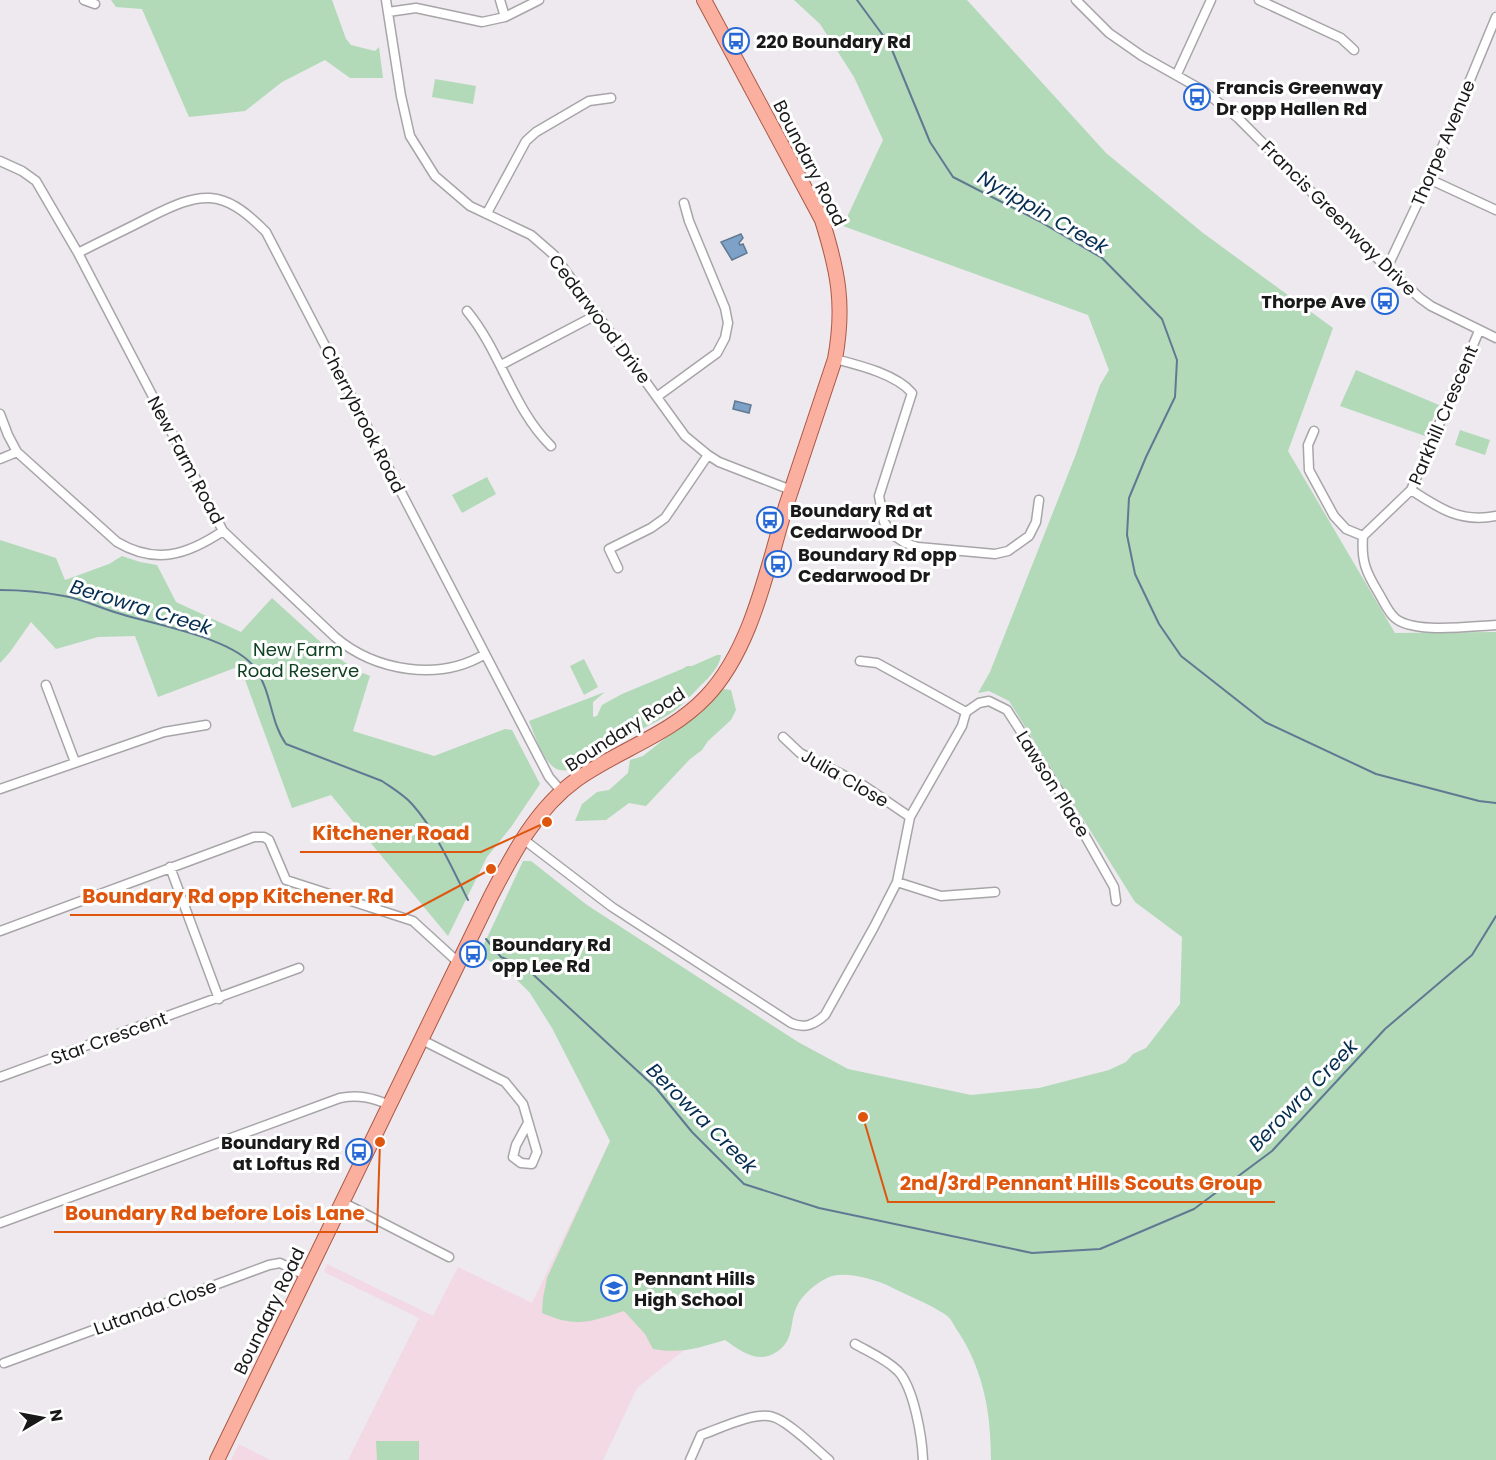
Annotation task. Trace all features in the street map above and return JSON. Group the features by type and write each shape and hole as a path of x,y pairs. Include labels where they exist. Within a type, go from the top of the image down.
{"main road":[{"name":"Boundary Road","path":"217,1460 509,861 531,825 562,792 598,766 632,750 686,715 706,697 723,675 748,628 835,359 840,330 838,282 834,258 822,220 704,0"}],"street":[{"path":"84,0 95,4"},
{"name":"Cedarwood Drive","path":"386,0 401,96 410,136 435,176 470,206 531,236 554,255 686,436 708,455 732,468 791,490"},
{"path":"500,0 505,17"},
{"path":"388,12 416,8 482,22 505,17 539,0"},
{"name":"Francis Greenway Drive","path":"1076,0 1109,33 1142,56 1177,74 1215,98 1238,118 1409,289 1431,306 1496,339"},
{"path":"1177,74 1211,0"},
{"path":"1259,0 1341,38 1354,50"},
{"name":"Thorpe Avenue","path":"1387,268 1429,179 1496,16"},
{"path":"487,213 526,141 536,132 589,101 612,98"},
{"name":"New Farm Road","path":"0,161 22,171 36,181 78,253 223,531 335,637 367,658 393,667 417,669 468,664 485,654"},
{"path":"1429,179 1496,210"},
{"name":"Cherrybrook Road","path":"78,253 174,205 203,197 221,200 247,213 266,232 549,777 562,792"},
{"path":"658,396 717,353 725,338 728,323 725,308 689,221 684,202"},
{"path":"467,310 485,334 533,427 551,446"},
{"path":"501,365 598,314"},
{"name":"Parkhill Crescent","path":"1363,536 1411,490 1479,331"},
{"path":"835,359 866,367 906,386 912,393 879,496 884,522 893,535 918,548 990,554 1008,551 1029,536 1036,522 1039,500"},
{"path":"0,414 17,452 117,542 131,550 156,556 167,555 204,544 223,531"},
{"path":"1314,431 1308,446 1309,470 1334,516 1346,529 1363,536 1362,554 1366,573 1393,616 1402,623 1416,627 1496,626"},
{"path":"0,459 17,452"},
{"path":"618,568 609,549 665,519 708,455"},
{"path":"1411,490 1441,509 1467,518 1496,516"},
{"path":"523,839 612,907 798,1026 810,1025 825,1015 897,882 910,817 962,726 966,712 877,663 860,661"},
{"path":"46,685 75,762"},
{"name":"Lawson Place","path":"966,712 988,700 1007,710 1066,802 1114,887 1116,901"},
{"path":"0,789 164,732 206,725"},
{"name":"Julia Close","path":"783,737 800,753 863,785 910,817"},
{"path":"0,931 254,837 264,837 270,843 286,880 413,921 459,963"},
{"path":"170,867 219,999"},
{"path":"897,882 941,896 994,892"},
{"name":"Star Crescent","path":"0,1077 299,968"},
{"path":"422,1040 505,1082 523,1104 528,1123"},
{"path":"0,1223 340,1098 353,1095 367,1096 390,1104"},
{"path":"342,1202 449,1257"},
{"name":"Lutanda Close","path":"4,1363 269,1265 280,1263 307,1276"},
{"path":"855,1344 887,1362 906,1381 914,1409 923,1460"},
{"path":"690,1460 701,1435 758,1416 774,1417 829,1460"}],"shaded area":[{"name":"Pennant Hills High School","path":"608,1145 716,1339 693,1343 637,1388 603,1460 348,1460 419,1318 324,1272 327,1264 433,1316 458,1267 532,1303"},
{"path":"239,1444 270,1460 231,1460"}],"green space":[{"path":"111,0 332,0 346,39 351,45 375,51 379,47 383,78 350,78 325,60 282,82 245,111 189,117 142,9 116,7"},
{"path":"794,0 967,0 1106,153 1203,233 1333,328 1288,451 1395,633 1496,632 1496,1460 991,1460 990,1426 980,1378 968,1348 952,1321 940,1311 883,1283 858,1276 833,1276 810,1290 797,1306 787,1341 778,1351 764,1357 744,1352 725,1340 682,1350 653,1349 645,1334 624,1311 583,1322 565,1321 542,1313 547,1278 610,1141 552,1028 530,993 509,972 479,955 523,861 531,861 587,905 798,1042 848,1069 971,1095 1039,1088 1109,1070 1126,1062 1133,1054 1146,1048 1180,1004 1182,937 1135,902 1009,701 989,691 978,693 990,672 1076,454 1100,385 1109,370 1088,315 843,226 883,140 854,77 820,24"},
{"path":"435,79 476,86 473,104 432,97"},
{"path":"1356,370 1439,405 1425,436 1340,406"},
{"path":"1460,430 1490,440 1485,455 1455,445"},
{"path":"487,477 496,494 462,513 452,495"},
{"name":"New Farm Road Reserve","path":"0,540 56,558 65,580 109,564 122,556 157,565 176,602 241,632 272,598 338,658 357,670 354,675 359,677 363,673 370,676 353,731 434,756 505,729 512,730 540,784 487,857 448,936 331,795 292,808 240,666 158,697 135,636 98,637 56,649 31,622 0,663"},
{"path":"721,655 720,659 711,675 667,716 613,744 574,769 555,768 545,757 529,721 605,692 593,702 593,717 597,716 602,705 622,694"},
{"path":"584,659 598,687 584,695 570,666"},
{"path":"723,689 731,690 736,710 731,720 646,806 629,803 606,820 575,821 582,804 597,792 609,790 628,773 630,760 643,756 711,702"},
{"path":"376,1441 419,1441 419,1460 377,1460"}],"water":[{"path":"741,234 743,238 739,243 743,244 747,253 732,260 721,242"},
{"path":"735,401 751,405 749,413 733,409"}],"waterway":[{"name":"Nyrippin Creek","path":"857,0 890,45 930,142 953,177 1039,221 1102,258 1162,319 1177,360 1175,397 1129,498 1127,535 1135,574 1159,624 1181,656 1265,722 1376,774 1479,801 1496,803"},
{"name":"Berowra Creek","path":"0,590 40,592 78,599 114,612 193,634 230,648 245,658 261,677 277,726 286,744 382,781 405,798 421,815 436,838 468,900"},
{"name":"Berowra Creek","path":"486,939 501,957 525,967 656,1088 692,1132 744,1184 819,1208 1032,1253 1100,1249 1194,1209 1272,1151 1385,1029 1472,955 1496,916"}],"place":[{"name":"220 Boundary Rd","path":"736,41"},
{"name":"Francis Greenway Dr opp Hallen Rd","path":"1197,97"},
{"name":"Thorpe Ave","path":"1385,301"},
{"name":"Boundary Rd at Cedarwood Dr","path":"770,520"},
{"name":"Boundary Rd opp Cedarwood Dr","path":"778,564"},
{"name":"Kitchener Road","path":"547,822"},
{"name":"Boundary Rd opp Kitchener Rd","path":"491,869"},
{"name":"Boundary Rd opp Lee Rd","path":"473,954"},
{"name":"2nd/3rd Pennant Hills Scouts Group","path":"863,1117"},
{"name":"Boundary Rd before Lois Lane","path":"380,1142"},
{"name":"Boundary Rd at Loftus Rd","path":"359,1152"},
{"name":"Pennant Hills High School","path":"614,1288"}]}
